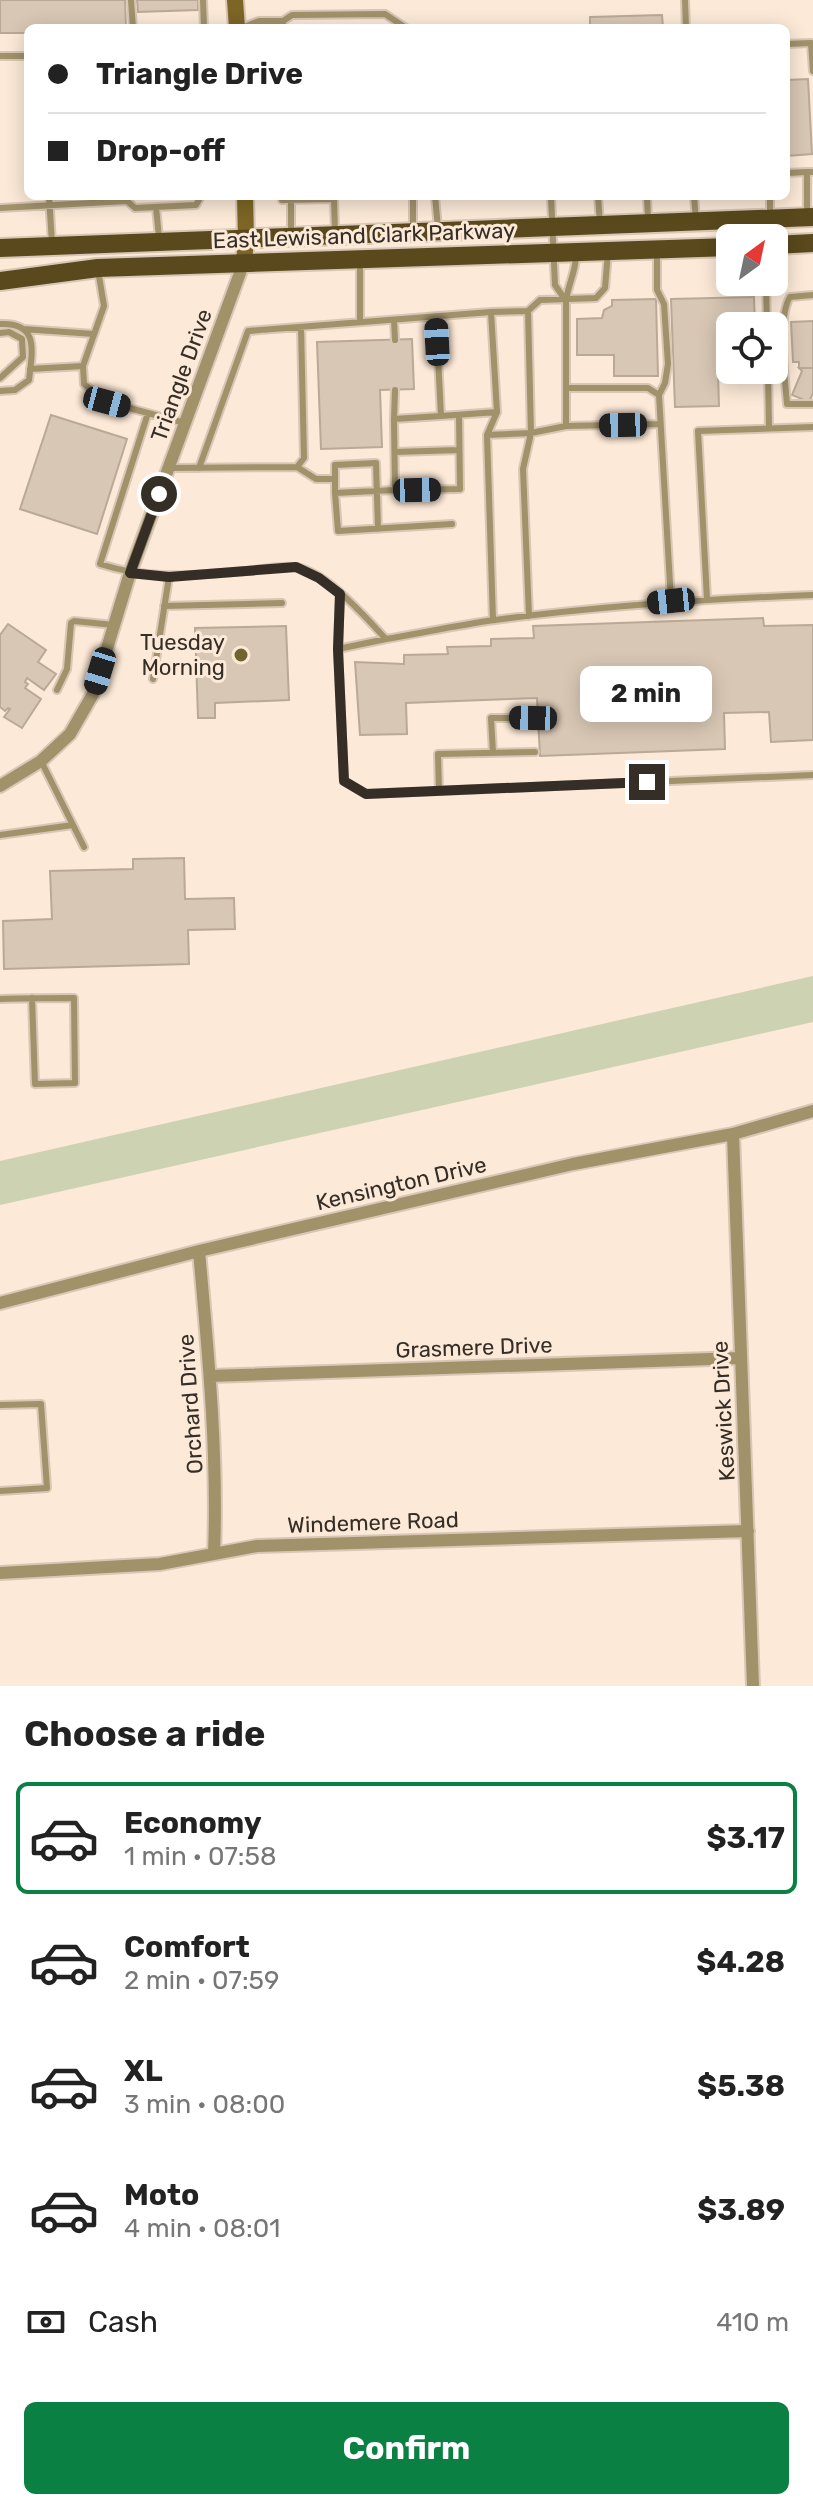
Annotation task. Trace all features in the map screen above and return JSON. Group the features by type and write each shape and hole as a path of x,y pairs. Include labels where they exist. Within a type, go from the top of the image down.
{"main road":[{"path":"235,0 238,24"},
{"path":"244,262 245,200"},
{"name":"East Lewis and Clark Parkway","path":"0,248 810,218"},
{"path":"788,244 813,243"},
{"name":"East Lewis and Clark Parkway","path":"0,281 98,268 716,247"}],"street":[{"name":"Triangle Drive","path":"0,786 41,761 70,734 93,694 130,573 244,262"},
{"name":"Kensington Drive","path":"0,1303 199,1251 573,1164 733,1134 813,1111"},
{"name":"Keswick Drive","path":"733,1134 753,1686"},
{"name":"Orchard Drive","path":"199,1251 210,1376 216,1498 214,1554"},
{"name":"Grasmere Drive","path":"210,1376 740,1358"},
{"name":"Windemere Road","path":"0,1573 160,1564 257,1546 748,1531"}],"lane":[{"path":"131,0 133,24"},
{"path":"203,0 204,24"},
{"path":"685,0 686,24"},
{"path":"250,24 259,21 283,24 292,15 385,14 400,24"},
{"path":"790,44 811,43 813,71"},
{"path":"0,56 24,56"},
{"path":"790,173 810,172 810,218"},
{"path":"49,200 53,246"},
{"path":"0,208 116,200"},
{"path":"128,200 135,208 196,205 199,200"},
{"path":"282,200 291,200 291,237"},
{"path":"334,200 335,235"},
{"path":"413,200 413,232"},
{"path":"435,200 438,231"},
{"path":"551,200 555,285 566,301"},
{"path":"598,200 600,225"},
{"path":"647,200 648,224"},
{"path":"694,200 696,222"},
{"path":"770,200 770,219"},
{"path":"156,207 160,242"},
{"path":"657,249 657,290 664,304 668,364 665,383 659,395 671,601"},
{"path":"199,468 248,331 528,311 540,300 596,298 605,288 608,250"},
{"path":"566,426 566,301 568,283 576,272 576,252"},
{"path":"360,258 360,321"},
{"path":"98,268 104,306 83,366 84,384 107,402 185,423"},
{"path":"813,295 790,297 784,307 783,322 787,404 813,404"},
{"path":"528,311 531,433 523,469 529,616"},
{"path":"491,312 497,412 487,435 493,620"},
{"path":"436,318 441,416"},
{"path":"394,320 395,340"},
{"path":"0,324 14,324 31,338 29,380 15,390 0,391"},
{"path":"297,467 304,458 301,327"},
{"path":"23,329 94,334"},
{"path":"0,333 9,332 22,339 23,357 0,378"},
{"path":"30,369 83,366"},
{"path":"768,384 769,428"},
{"path":"566,388 648,388 659,395"},
{"path":"395,390 395,490"},
{"path":"394,419 497,412"},
{"path":"148,413 100,564 130,573 169,577 296,567 319,578 353,604 386,639"},
{"path":"335,493 460,489 459,415"},
{"path":"487,435 531,433 566,426 660,424"},
{"path":"707,599 698,431 813,427"},
{"path":"395,452 459,450"},
{"path":"378,529 376,463 335,465 338,531 378,529 452,524"},
{"path":"168,468 297,467 316,479 335,479"},
{"path":"153,679 169,577"},
{"path":"340,594 338,649 344,781 366,794 813,775"},
{"path":"338,649 493,620 671,601 813,595"},
{"path":"164,606 282,603"},
{"path":"57,690 67,669 71,623 114,625"},
{"path":"493,753 491,718 533,718"},
{"path":"439,791 438,754 535,752"},
{"path":"41,761 84,847"},
{"path":"0,835 73,825"},
{"path":"0,999 32,998 74,998 75,1083 35,1084 32,998"},
{"path":"0,1405 41,1404 47,1488 0,1491"}],"green space":[{"path":"813,976 813,1022 0,1205 0,1161"}],"building":[{"path":"0,0 125,0 126,24 24,24 24,33 0,33"},
{"path":"137,0 198,0 198,10 138,12"},
{"path":"662,15 663,24 590,24 590,17"},
{"path":"808,79 812,154 790,156 790,80"},
{"path":"754,297 755,312 716,312 719,406 675,407 671,299"},
{"path":"656,299 658,376 614,376 614,355 577,355 577,319 602,318 604,310 612,306 612,300"},
{"path":"813,321 813,368 799,368 799,362 793,362 791,322"},
{"path":"412,339 414,389 380,390 382,447 321,449 317,342"},
{"path":"799,368 813,368 813,393 809,402 792,395 802,371"},
{"path":"51,415 127,439 97,534 20,509"},
{"path":"763,618 764,626 813,625 813,740 771,742 769,712 724,713 725,749 540,756 537,698 406,703 407,734 360,735 355,662 404,664 404,655 448,654 447,647 491,646 491,639 534,638 533,626"},
{"path":"8,624 46,650 38,662 56,674 44,690 27,678 25,688 41,699 22,728 4,717 10,709 5,711 0,707 0,635"},
{"path":"286,626 289,700 215,703 215,718 198,718 195,628"},
{"path":"184,858 185,899 234,898 235,929 188,930 189,964 4,969 3,921 52,919 50,871 133,869 133,859"}],"place":[{"name":"Tuesday Morning","path":"241,655"}],"route":[{"path":"159,494 130,573 169,577 296,567 319,578 340,594 338,649 344,781 366,794 647,782"}]}
